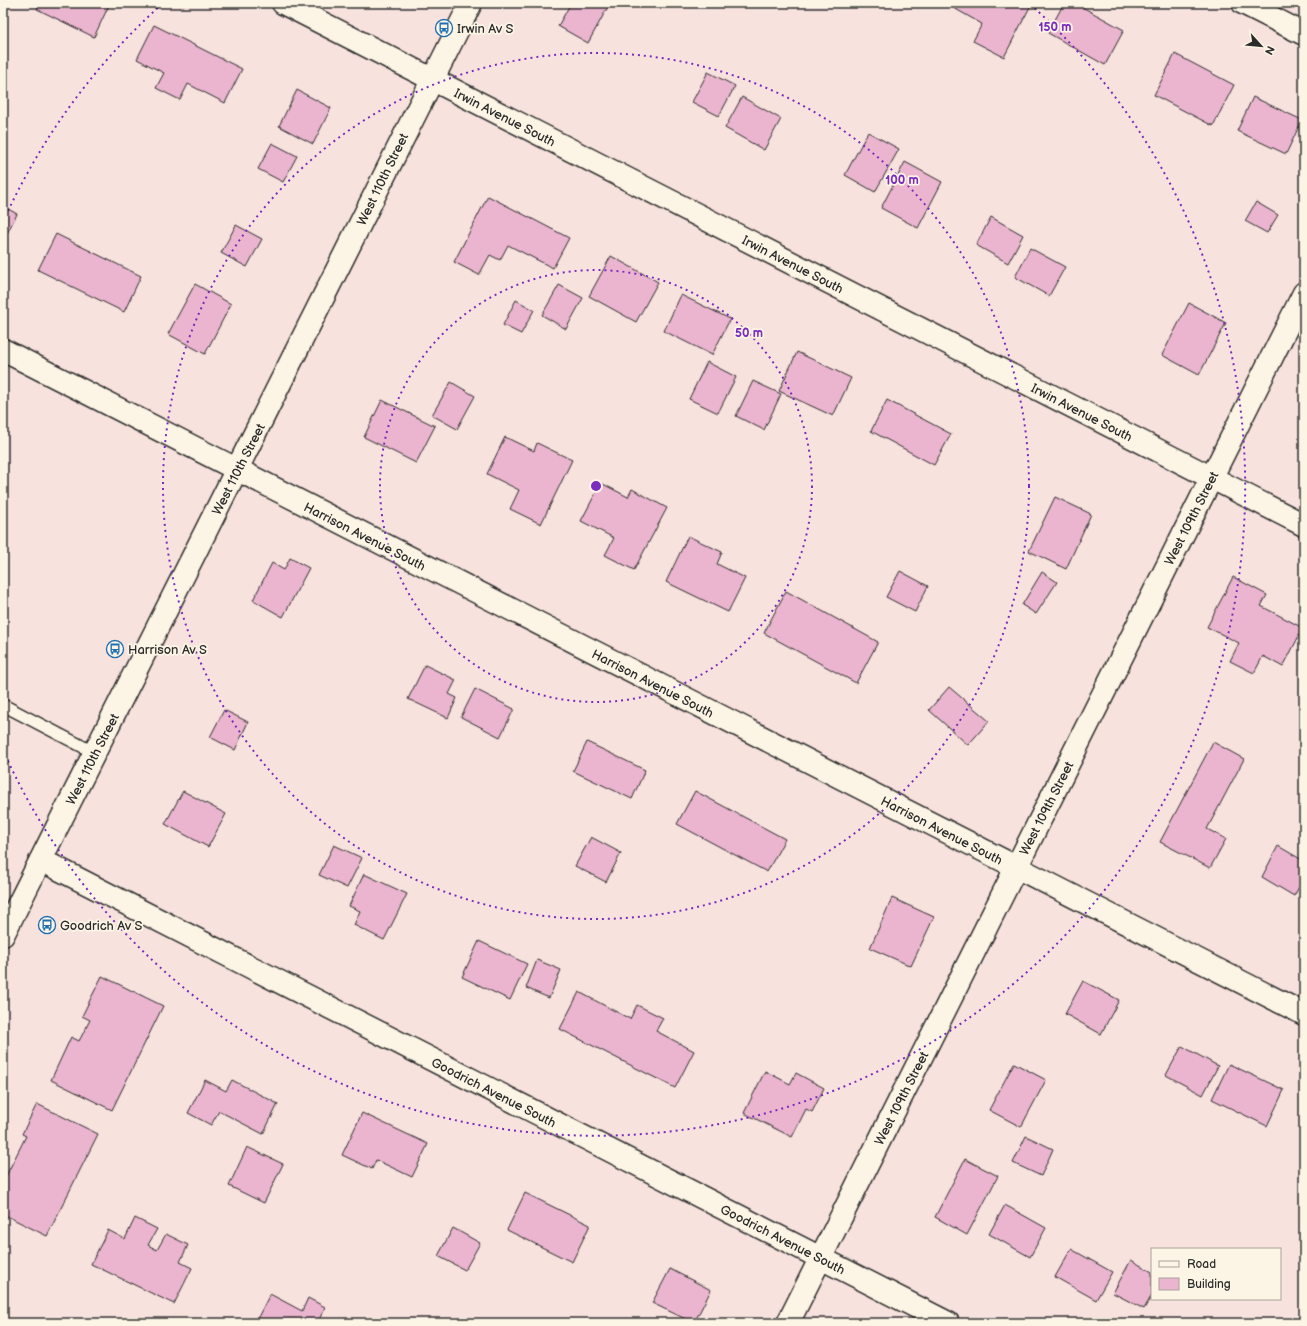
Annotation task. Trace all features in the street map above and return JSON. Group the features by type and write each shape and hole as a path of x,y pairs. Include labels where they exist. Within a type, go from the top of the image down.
{"street":[{"name":"Irwin Avenue South","path":"283,3 1304,525"},
{"name":"West 110th Street","path":"3,935 471,3"},
{"path":"1243,3 1304,34"},
{"name":"West 109th Street","path":"788,1323 1304,292"},
{"name":"Harrison Avenue South","path":"3,350 237,471 1304,1014"},
{"name":"Goodrich Avenue South","path":"40,860 948,1323"}],"lane":[{"path":"3,704 95,752"}],"building":[{"path":"39,3 110,3 94,37 37,9"},
{"path":"571,3 610,3 588,43 558,26"},
{"path":"945,3 1032,3 1004,57 973,41 982,24"},
{"path":"1064,3 1075,3 1124,30 1105,65 1048,33"},
{"path":"154,25 242,69 225,103 188,84 180,100 156,88 164,73 137,59"},
{"path":"1175,54 1234,85 1213,126 1154,95"},
{"path":"708,72 735,86 719,116 692,102"},
{"path":"297,90 331,108 313,144 279,126"},
{"path":"742,97 781,119 764,150 725,128"},
{"path":"1253,97 1302,120 1286,154 1237,131"},
{"path":"868,132 899,149 875,192 845,175"},
{"path":"272,143 297,156 283,182 258,169"},
{"path":"905,162 942,182 918,228 881,208"},
{"path":"488,196 569,238 553,268 508,245 500,260 490,255 479,275 454,262"},
{"path":"1256,202 1278,215 1267,233 1245,221"},
{"path":"3,206 17,214 3,241"},
{"path":"991,217 1023,235 1008,263 976,245"},
{"path":"236,225 262,239 247,267 221,253"},
{"path":"56,234 141,276 124,312 38,270"},
{"path":"1030,248 1065,267 1049,296 1015,277"},
{"path":"611,256 658,282 636,322 589,296"},
{"path":"195,284 231,304 205,354 168,334"},
{"path":"559,285 583,298 566,329 542,315"},
{"path":"681,295 730,319 712,355 664,331"},
{"path":"516,300 534,310 521,334 503,325"},
{"path":"1189,303 1226,323 1199,375 1162,355"},
{"path":"797,352 851,378 833,416 779,391"},
{"path":"707,362 736,377 718,413 689,399"},
{"path":"753,381 781,394 764,430 736,416"},
{"path":"451,382 475,396 457,429 432,415"},
{"path":"382,400 435,426 416,463 364,437"},
{"path":"887,400 951,434 934,465 871,431"},
{"path":"505,437 534,451 537,443 572,460 541,524 510,509 519,490 487,474"},
{"path":"601,483 628,497 632,489 667,508 634,570 605,555 614,538 581,521"},
{"path":"1055,497 1091,514 1066,569 1029,551"},
{"path":"688,536 722,552 717,564 745,578 728,612 666,582"},
{"path":"290,558 309,568 283,617 253,600 272,563 284,570"},
{"path":"900,571 928,586 915,612 886,597"},
{"path":"1042,572 1057,582 1036,614 1022,605"},
{"path":"1233,577 1267,595 1261,606 1303,628 1283,667 1263,656 1254,673 1230,661 1239,643 1207,627"},
{"path":"786,591 878,642 856,683 764,633"},
{"path":"425,665 456,680 449,694 457,698 448,718 408,699"},
{"path":"949,687 989,721 968,745 929,710"},
{"path":"475,689 514,709 500,737 461,717"},
{"path":"224,710 248,722 235,750 210,737"},
{"path":"587,742 645,770 632,799 573,771"},
{"path":"1213,742 1244,759 1207,829 1226,839 1210,868 1160,842"},
{"path":"183,791 226,814 208,847 165,824"},
{"path":"695,791 785,839 767,872 677,824"},
{"path":"591,837 621,853 606,882 575,866"},
{"path":"334,845 362,858 347,888 319,875"},
{"path":"1278,846 1304,861 1304,878 1294,896 1262,877"},
{"path":"364,874 407,894 384,940 354,925 360,911 349,906"},
{"path":"892,898 934,917 911,966 870,948"},
{"path":"479,941 527,964 510,1000 462,977"},
{"path":"537,960 561,970 549,998 526,988"},
{"path":"102,976 163,1006 112,1110 51,1080 71,1037 79,1041 90,1020 82,1016"},
{"path":"1083,981 1119,1000 1101,1034 1065,1014"},
{"path":"579,992 630,1019 637,1005 663,1018 656,1031 694,1051 675,1088 560,1029"},
{"path":"1182,1046 1218,1066 1203,1095 1166,1075"},
{"path":"1014,1063 1046,1080 1021,1127 989,1110"},
{"path":"1229,1064 1284,1090 1267,1126 1212,1099"},
{"path":"765,1071 790,1084 796,1073 824,1088 812,1112 806,1109 792,1137 744,1113"},
{"path":"205,1080 226,1091 232,1080 278,1104 263,1134 219,1111 211,1125 188,1113"},
{"path":"37,1104 98,1134 47,1236 3,1214 3,1182 26,1136 22,1134"},
{"path":"362,1113 428,1144 412,1177 376,1160 372,1169 342,1155"},
{"path":"1026,1136 1053,1149 1041,1176 1013,1163"},
{"path":"247,1147 283,1164 264,1203 229,1186"},
{"path":"965,1159 998,1176 967,1235 935,1217"},
{"path":"525,1193 590,1225 572,1262 507,1230"},
{"path":"1005,1205 1046,1228 1030,1257 989,1234"},
{"path":"135,1218 157,1229 148,1245 157,1250 166,1234 188,1245 180,1262 192,1268 174,1304 91,1264 108,1230 125,1239"},
{"path":"453,1228 480,1243 465,1270 438,1256"},
{"path":"1071,1249 1112,1272 1096,1300 1055,1277"},
{"path":"1131,1260 1151,1271 1151,1297 1144,1309 1113,1293"},
{"path":"670,1269 711,1290 694,1323 652,1303"},
{"path":"270,1294 302,1311 308,1298 325,1307 319,1320 324,1323 255,1323"}],"place":[{"name":"Irwin Av S","path":"444,28"},
{"name":"Harrison Av S","path":"115,649"},
{"name":"Goodrich Av S","path":"47,925"}]}
